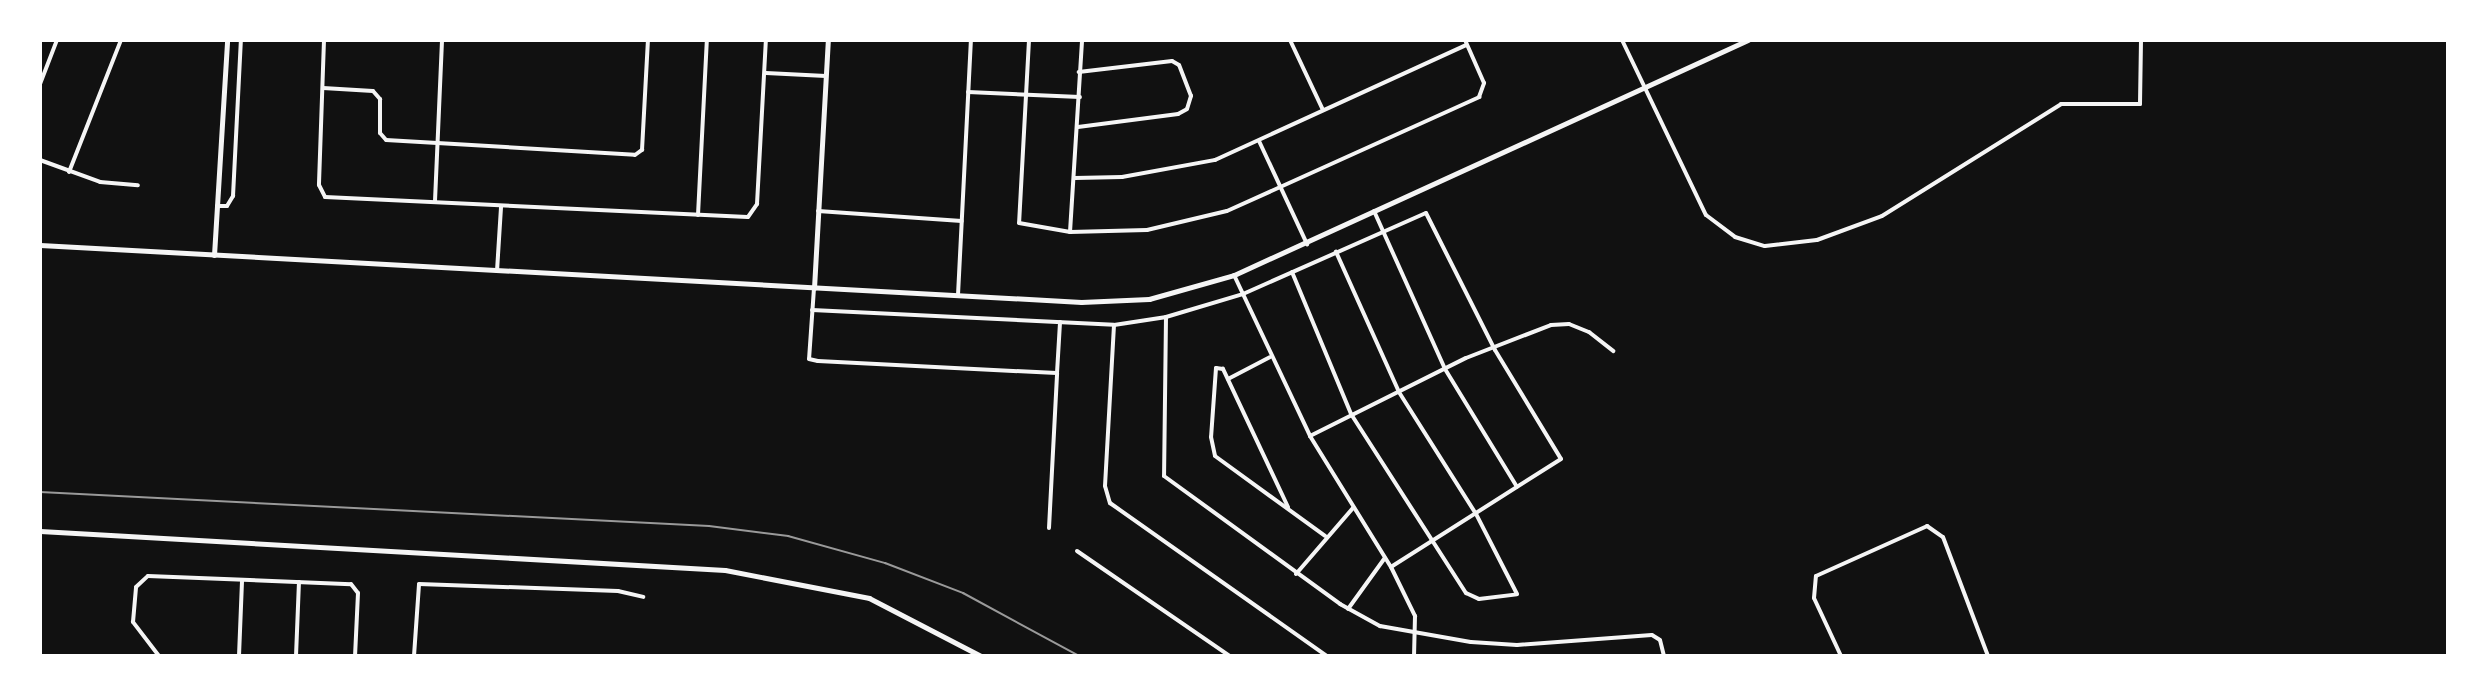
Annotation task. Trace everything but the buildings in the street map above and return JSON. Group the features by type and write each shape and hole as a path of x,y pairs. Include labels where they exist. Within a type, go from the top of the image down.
{"street":[{"path":"40,84 57,40"},
{"path":"69,172 121,40"},
{"path":"214,255 227,40"},
{"path":"215,206 227,206 233,196 241,40"},
{"path":"324,40 321,195 501,207 748,217 756,211 766,40"},
{"path":"435,202 442,40"},
{"path":"323,88 373,91 380,99 380,133 386,140 641,154 648,40"},
{"path":"698,215 707,40"},
{"path":"828,40 809,359 1057,373"},
{"path":"958,295 971,40"},
{"path":"1029,40 1019,223 1070,232 1176,224 1279,190 1479,97 1484,83 1466,42 1259,141 1185,167 1075,178"},
{"path":"1070,232 1082,40"},
{"path":"1290,40 1323,110"},
{"path":"1622,40 1642,87 1711,221 1748,243 1788,245 1882,216 2061,104 2140,104 2141,40"},
{"path":"40,245 1118,302 1161,296 1234,275 1748,40"},
{"path":"1078,127 1178,114 1187,109 1191,96 1175,62 1079,72"},
{"path":"766,73 826,76"},
{"path":"968,92 1080,97"},
{"path":"1259,141 1279,190 1307,244"},
{"path":"40,160 100,182 138,185"},
{"path":"497,271 501,207"},
{"path":"818,211 962,221"},
{"path":"1374,211 1445,369 1517,487"},
{"path":"812,310 1114,325 1166,317 1243,294 1423,212 1430,216 1495,350 1561,458 1559,464 1391,567"},
{"path":"1292,272 1351,414 1432,541 1470,595 1517,594 1476,514 1399,392 1336,252"},
{"path":"1234,275 1270,357 1310,436 1391,567 1415,616 1414,656"},
{"path":"1166,317 1164,476 1296,574 1374,624 1416,635 1517,645 1650,634 1660,640 1664,656"},
{"path":"1049,528 1060,322"},
{"path":"1310,436 1445,369 1551,325 1569,324 1613,351"},
{"path":"1114,325 1105,486 1110,503 1327,656"},
{"path":"1228,379 1270,357"},
{"path":"1288,507 1223,369 1212,370 1215,456 1325,536"},
{"path":"1296,574 1325,536 1353,508"},
{"path":"1841,656 1814,598 1816,576 1927,526 1939,532 1950,553 1988,656"},
{"path":"40,531 725,570 869,598 981,656"},
{"path":"1077,551 1230,656"},
{"path":"1348,609 1384,559"},
{"path":"159,656 133,622 141,579 351,584 358,589 355,656"},
{"path":"239,656 242,580"},
{"path":"296,656 299,582"},
{"path":"414,656 419,584 618,591 643,597"},
{"path":"40,632 40,641"}],"railway":[{"path":"40,492 709,526 788,536 885,563 963,593 1079,656"}]}
